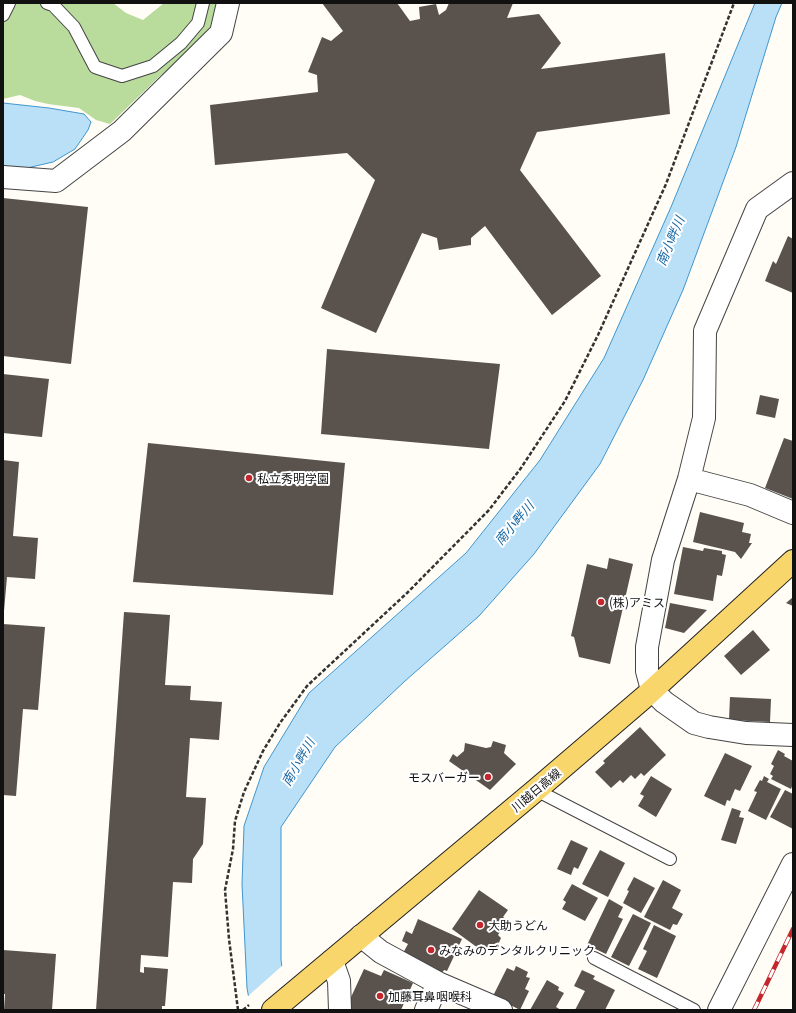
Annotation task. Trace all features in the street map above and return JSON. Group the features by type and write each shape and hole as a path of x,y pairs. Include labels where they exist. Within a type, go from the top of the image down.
{"main road":[{"name":"川越日高線","path":"273,1010 536,790 652,690 793,561"}],"street":[{"path":"3,177 56,181 122,131 221,33 228,3"},
{"path":"793,183 757,209 705,331 704,418 689,479 663,560 647,647 647,671 652,690 664,702 694,723 708,727 746,733 793,735"},
{"path":"689,479 750,495 793,513"},
{"path":"719,1010 793,864"},
{"path":"361,936 381,952 438,982 501,1010"},
{"path":"332,961 339,981 340,1010"},
{"path":"426,1010 438,982"}],"lane":[{"path":"3,15 9,3"},
{"path":"47,3 53,5 74,27 95,67 122,76 153,66 181,43 198,22 203,3"},
{"path":"536,790 670,859"},
{"path":"594,958 694,1010"}],"path":[{"path":"238,1010 229,939 225,890 233,849 235,821 244,792 263,751 280,723 307,686 407,593 489,510 521,468 565,401 598,335 666,184 734,3"}],"green space":[{"path":"3,3 113,3 126,13 143,20 164,3 223,3 216,30 160,76 110,124 96,120 79,108 48,104 20,95 3,99"}],"water":[{"name":"南小畔川","path":"755,3 782,3 776,17 736,147 683,290 643,380 600,464 534,554 479,616 405,681 335,747 281,827 281,960 288,1010 251,1010 247,988 242,884 244,826 264,767 309,693 466,553 540,460 604,358 671,207"},
{"path":"3,103 49,108 84,114 91,122 88,130 75,149 53,162 27,168 3,167"}],"pier":[{"path":"283,965 290,1010 249,1010 247,997"}],"building":[{"path":"322,3 397,3 410,21 420,19 419,7 436,4 439,15 446,10 449,3 513,3 507,18 539,14 561,43 541,69 665,53 670,114 537,132 520,170 601,276 552,315 485,226 471,238 471,245 439,250 437,238 422,233 376,333 321,308 375,180 347,153 215,165 210,105 318,92 317,75 308,72 322,37 331,41 343,31"},
{"path":"3,198 88,207 71,364 3,356"},
{"path":"788,236 793,239 793,293 765,281 773,261 776,264"},
{"path":"327,349 500,364 489,449 321,434"},
{"path":"3,374 49,379 42,437 3,433"},
{"path":"760,395 779,399 775,418 756,414"},
{"path":"784,438 793,441 793,499 765,488"},
{"path":"148,443 345,463 333,595 133,582"},
{"path":"3,460 19,462 13,536 38,538 35,579 7,577 4,611 3,610"},
{"path":"700,512 744,523 742,532 751,534 749,543 752,543 741,559 735,552 693,542"},
{"path":"683,547 703,551 704,548 722,551 722,554 726,555 722,576 717,575 713,601 674,594"},
{"name":"(株)アミス","path":"609,558 633,564 610,664 579,657 574,637 571,636 587,564 607,569"},
{"path":"793,597 793,606 786,603"},
{"path":"670,603 707,610 684,633 665,628"},
{"path":"124,612 170,615 165,685 191,686 190,700 222,702 219,740 190,738 186,797 206,798 203,844 193,859 192,883 173,882 168,957 141,955 140,972 144,973 144,967 168,969 165,1006 162,1006 162,1010 96,1010"},
{"path":"3,624 45,627 38,710 23,709 16,796 3,795"},
{"path":"753,630 770,650 741,675 724,656"},
{"path":"730,697 771,699 770,722 729,720"},
{"path":"640,727 666,755 644,776 641,773 635,779 631,775 623,783 620,780 611,788 595,772 605,763 603,761"},
{"name":"モスバーガー","path":"493,741 506,745 504,753 516,764 490,790 449,761 453,754 457,757 464,751 465,743 486,748 491,747"},
{"path":"778,750 785,754 784,756 793,761 793,784 791,789 771,779 773,776 770,774 774,766 771,764"},
{"path":"725,753 752,766 740,791 735,789 730,801 727,800 725,806 704,796"},
{"path":"651,776 672,789 656,817 638,806 644,796 640,794"},
{"path":"764,776 769,779 767,782 781,789 766,820 748,811 757,792 754,791"},
{"path":"785,790 793,794 793,829 770,817"},
{"path":"732,808 741,811 739,817 744,818 736,844 721,840"},
{"path":"571,840 588,848 578,869 574,867 571,875 557,869"},
{"path":"600,850 625,863 608,897 582,884"},
{"path":"634,877 655,888 641,913 623,903 629,891 627,890"},
{"path":"663,880 681,890 672,908 683,914 677,925 673,924 670,930 644,917"},
{"path":"572,884 598,898 585,921 562,909 566,902 563,900"},
{"name":"大助うどん","path":"479,890 508,910 503,917 508,920 498,935 501,938 494,954 481,944 478,948 452,929"},
{"path":"609,899 623,907 618,917 623,919 606,954 587,945"},
{"path":"633,914 651,923 629,966 611,957"},
{"name":"みなみのデンタルクリニック","path":"418,919 462,939 447,971 444,970 442,973 402,955 408,944 402,941 406,931 412,934"},
{"path":"654,925 676,936 657,978 638,969 647,951 643,949"},
{"path":"3,950 56,954 52,1010 4,1010 5,994 3,994"},
{"path":"516,966 528,972 526,977 530,978 525,989 529,991 520,1010 493,996 507,968 514,971"},
{"name":"加藤耳鼻咽喉科","path":"364,969 381,976 384,970 413,983 401,1010 350,1010 346,1008"},
{"path":"582,970 595,976 593,979 615,990 605,1010 575,1010 585,991 574,986"},
{"path":"547,980 559,987 558,990 564,993 556,1007 561,1010 530,1010"}],"railway":[{"path":"754,1010 793,929"}],"place":[{"name":"私立秀明学園","path":"249,478"},
{"name":"(株)アミス","path":"601,602"},
{"name":"モスバーガー","path":"488,777"},
{"name":"大助うどん","path":"480,925"},
{"name":"みなみのデンタルクリニック","path":"431,950"},
{"name":"加藤耳鼻咽喉科","path":"380,996"}]}
